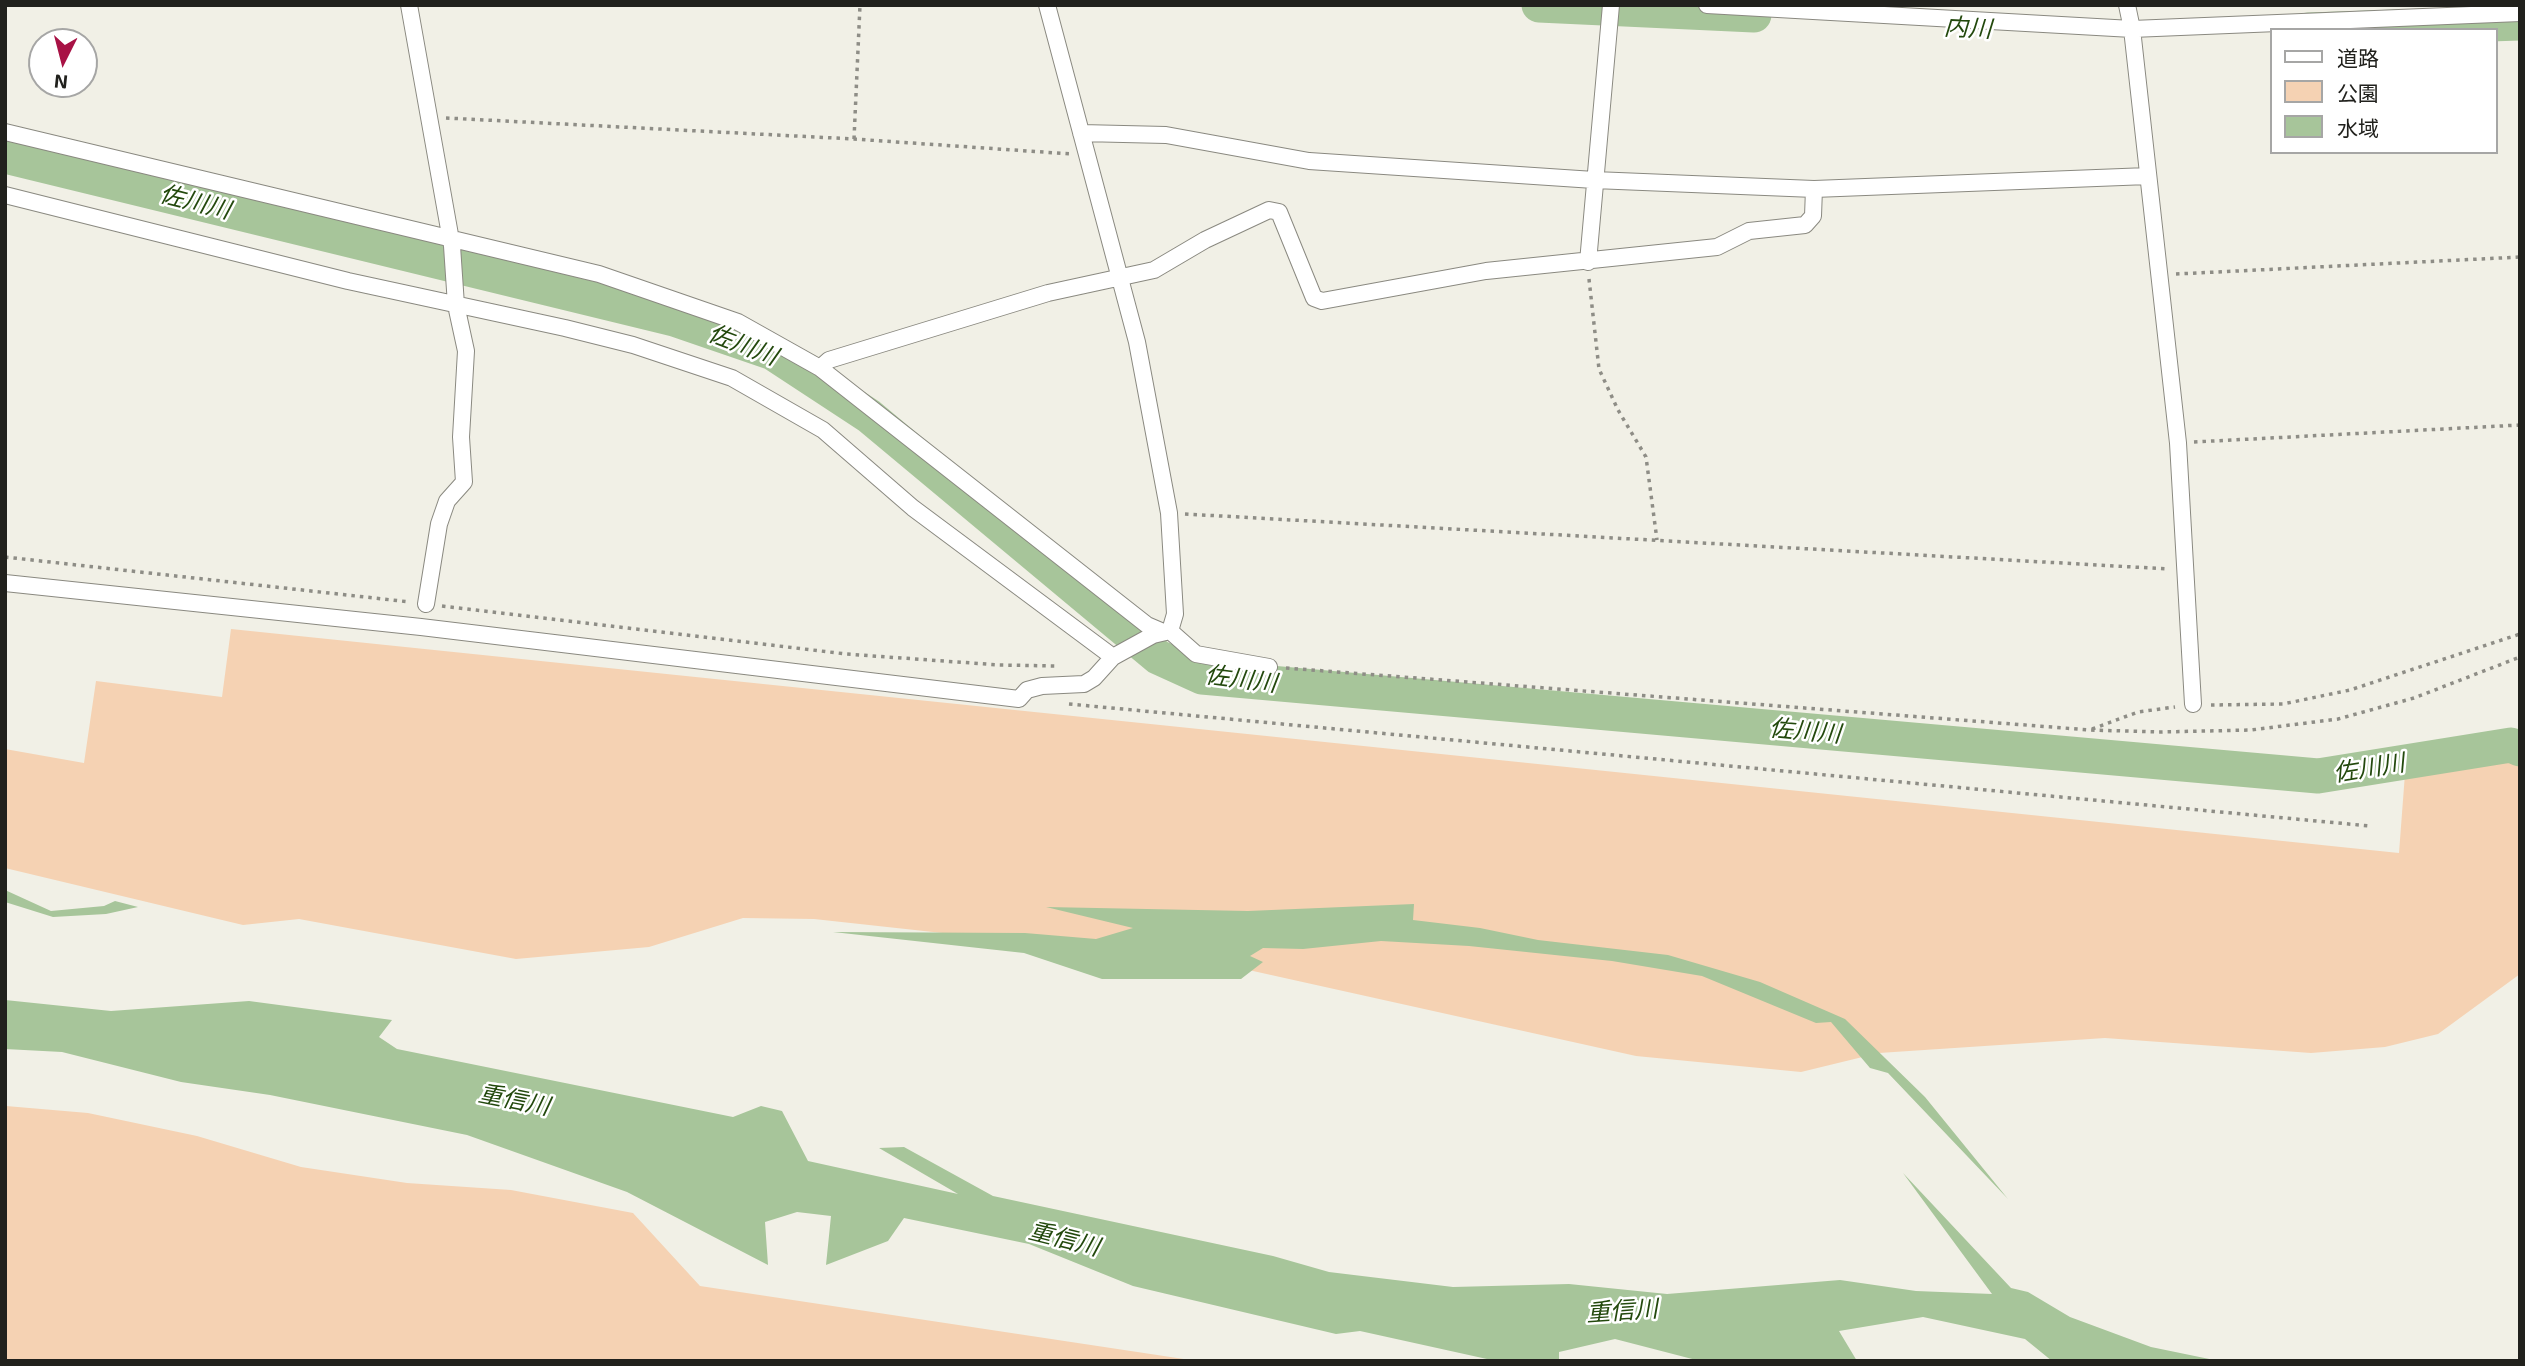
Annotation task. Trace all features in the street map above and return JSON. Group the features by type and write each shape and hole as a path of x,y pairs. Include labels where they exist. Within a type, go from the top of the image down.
{"street":[{"path":"409,5 452,243 456,302 466,351 461,438 464,481 447,501 439,524 426,604"},
{"path":"5,583 421,627 1019,699 1027,690 1042,686 1084,684 1094,678 1117,654 1161,632 1175,614 1169,513 1122,276 1048,5"},
{"path":"1588,262 1611,5"},
{"path":"1707,5 2132,29 2520,13"},
{"path":"2127,5 2132,29 2178,443 2193,704"},
{"path":"5,132 452,243 599,274 738,321 820,368 1147,625 1196,654 1269,667"},
{"path":"1081,133 1166,135 1309,161 1594,180 1814,189 2148,176"},
{"path":"820,368 829,360 1048,293 1154,270 1205,240 1269,210 1279,212 1314,298 1322,301 1486,271 1717,247 1749,231 1805,225 1813,216 1814,189"},
{"path":"5,195 633,345 732,378 823,430 913,508 1117,654"}],"path":[{"path":"854,139 860,5"},
{"path":"428,117 854,139 1087,155"},
{"path":"2158,275 2520,257"},
{"path":"1588,262 1600,369 1618,410 1646,457 1657,540"},
{"path":"2178,443 2520,425"},
{"path":"1169,513 2184,570"},
{"path":"5,556 846,654 999,665 1065,666"},
{"path":"2090,730 2138,712 2193,704 2283,704 2350,690 2520,634"},
{"path":"1269,667 2090,730 2251,730 2338,719 2414,698 2520,657"},
{"path":"1060,703 2370,826"}],"green space":[{"path":"231,629 2399,853 2407,747 2520,736 2520,974 2438,1034 2385,1047 2311,1053 2105,1038 1879,1053 1801,1072 1636,1056 1217,963 814,919 743,918 649,947 516,959 299,919 243,925 5,868 5,749 84,763 96,681 222,697"},
{"path":"6,1106 88,1113 197,1136 301,1167 407,1183 511,1190 633,1213 700,1286 1197,1361 5,1361"}],"water":[{"path":"5,890 51,911 104,906 115,901 138,907 106,914 53,917 5,902"},
{"path":"1414,904 1413,920 1480,928 1538,940 1668,955 1760,982 1845,1019 1925,1097 2008,1199 1888,1073 1870,1068 1831,1022 1816,1023 1702,976 1612,961 1469,946 1381,941 1303,949 1263,948 1250,956 1263,962 1241,979 1102,979 1024,953 833,932 1025,933 1096,939 1133,928 1046,907 1248,911"},
{"name":"重信川","path":"5,1000 111,1011 249,1001 392,1020 379,1037 397,1049 733,1117 761,1106 782,1111 808,1161 958,1194 879,1148 904,1147 993,1196 1273,1256 1329,1272 1453,1287 1569,1284 1667,1294 1840,1280 1916,1291 1992,1294 1903,1173 2011,1288 2028,1292 2070,1317 2151,1347 2219,1361 2052,1361 2025,1339 1923,1317 1839,1331 1857,1361 1700,1361 1615,1339 1559,1352 1559,1361 1496,1361 1360,1331 1336,1334 1133,1286 1029,1244 904,1218 888,1241 826,1265 831,1216 797,1212 765,1222 768,1265 627,1192 467,1135 270,1095 181,1082 62,1052 5,1049"}],"waterway":[{"name":"内川","path":"1539,5 1754,15"},
{"name":"内川","path":"2369,28 2520,23"},
{"name":"佐川川","path":"5,156 674,319 773,353 869,416 1158,657 1202,677 2318,776 2511,745 2520,749"}]}
